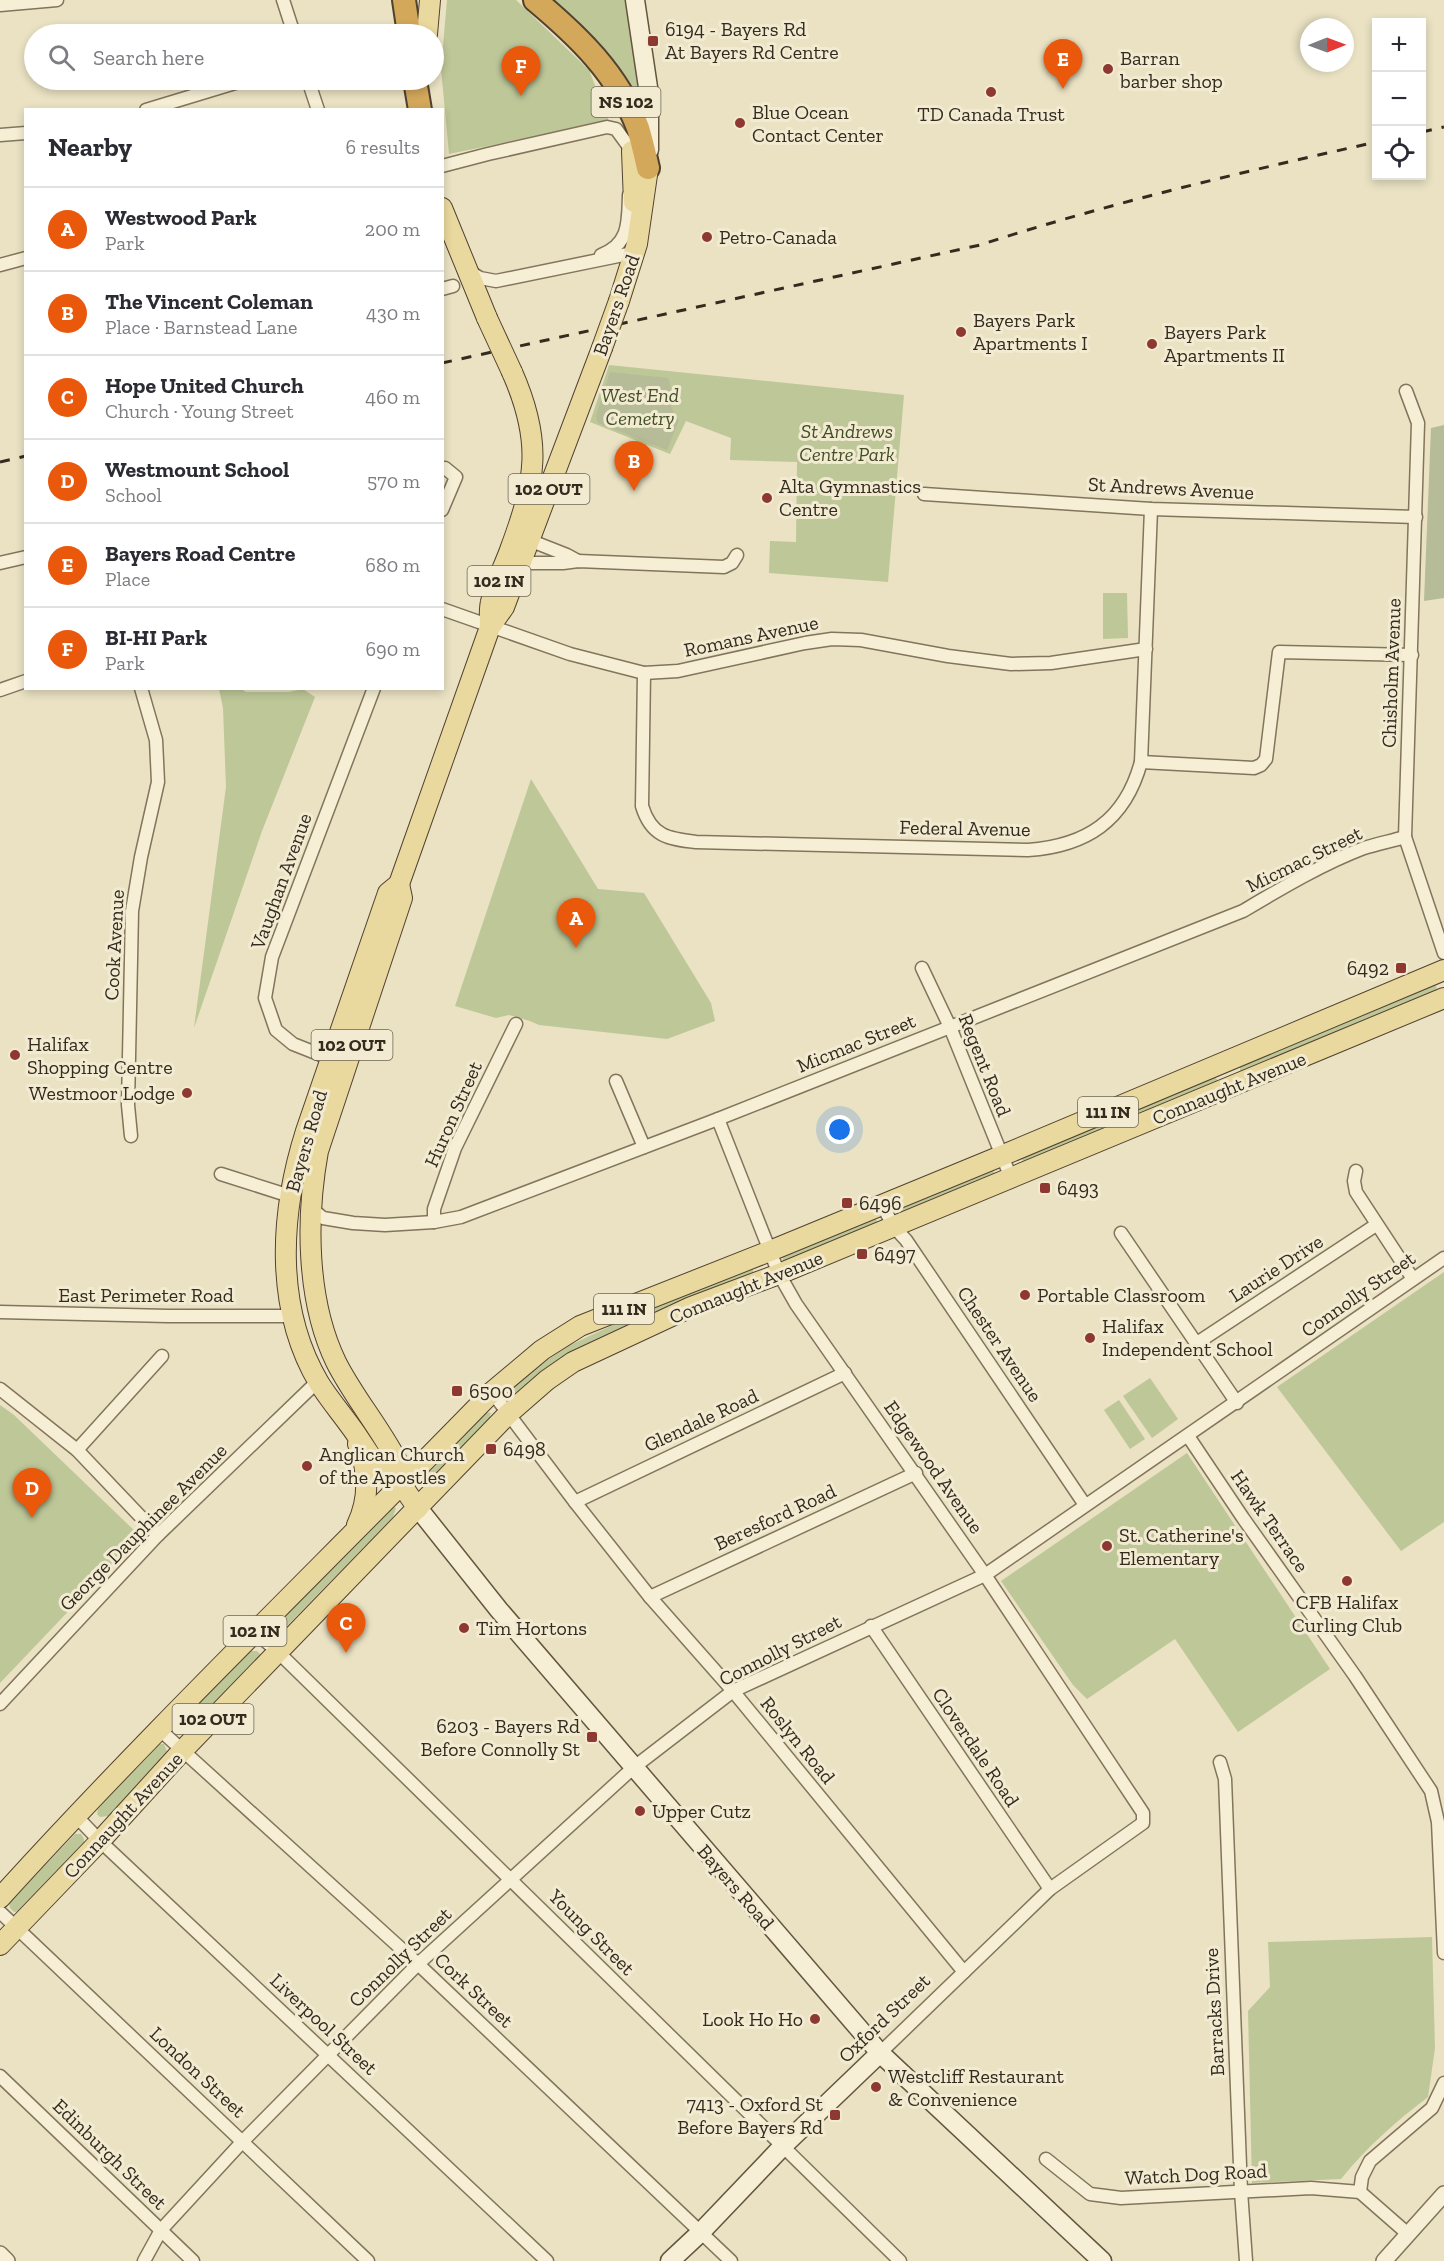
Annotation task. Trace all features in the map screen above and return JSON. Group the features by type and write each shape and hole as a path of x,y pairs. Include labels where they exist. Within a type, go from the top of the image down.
{"highway":[{"path":"404,0 408,24"},
{"name":"NS 102","path":"535,0 585,45 604,66 619,88 638,129 648,168"},
{"name":"NS 102","path":"585,45 605,75 618,102 628,145"},
{"path":"417,90 420,108"}],"main road":[{"path":"427,24 430,0"},
{"name":"Bayers Road","path":"402,1484 386,1475 318,1381 302,1343 293,1316 285,1272 290,1196 298,1157 388,893 399,884 490,627 504,607 603,348 633,253 638,244 648,168 649,94 635,0"},
{"path":"424,108 425,90"},
{"name":"NS 102","path":"628,145 634,184 631,243 633,253"},
{"name":"Bayers Road","path":"444,213 466,270 513,372 530,420 534,452 533,473 526,505 491,602 490,627"},
{"name":"Bayers Road","path":"399,884 402,898 328,1117 313,1178 309,1232 312,1267 324,1329 335,1360 398,1461 402,1484 418,1508 490,1599 880,2053 1092,2258"},
{"name":"Connaught Avenue","path":"0,1898 75,1815 492,1392 543,1350 580,1326 1001,1156 1444,970"},
{"name":"Connaught Avenue","path":"0,1945 277,1651 508,1414 547,1380 573,1362 691,1307 894,1227 1444,998"},
{"path":"1223,1063 1233,1087"},
{"path":"285,1272 299,1264 306,1251 309,1232"},
{"path":"293,1316 309,1319 324,1329"},
{"path":"351,1427 365,1467 367,1491 362,1514 352,1535"},
{"name":"Oxford Street","path":"670,2261 783,2146 880,2053"}],"street":[{"path":"0,5 57,0"},
{"path":"283,0 291,24"},
{"path":"153,108 212,90"},
{"path":"311,90 317,108"},
{"path":"444,165 607,127 616,129 628,145"},
{"path":"0,135 24,133"},
{"name":"Bayers Road","path":"584,262 607,253 623,239 628,209 628,145"},
{"path":"466,270 480,278 496,281 633,253"},
{"path":"0,265 24,259"},
{"name":"Chisholm Avenue","path":"1406,391 1418,423 1405,837 1444,953"},
{"path":"444,468 456,477 444,505"},
{"name":"St Andrews Avenue","path":"924,494 1151,508 1416,517"},
{"name":"Federal Avenue","path":"644,673 642,806 647,820 658,833 674,840 1029,850 1053,848 1083,838 1108,820 1125,800 1137,776 1141,762 1151,508"},
{"path":"529,540 578,561"},
{"path":"520,563 578,561 724,567 732,563 737,555"},
{"path":"0,563 24,557"},
{"name":"Romans Avenue","path":"444,610 570,654 644,673 685,670 832,639 861,640 948,656 1011,664 1051,663 1146,649"},
{"path":"1141,762 1227,768 1254,768 1261,765 1266,759 1279,652 1412,655"},
{"path":"0,690 24,682"},
{"name":"Cook Avenue","path":"131,1136 128,1105 132,911 158,782 156,740 142,690"},
{"name":"Vaughan Avenue","path":"331,1059 293,1044 276,1030 265,998 273,957 373,690"},
{"name":"Micmac Street","path":"310,1208 323,1218 385,1225 434,1222 461,1217 718,1119 1243,911 1285,886 1344,856 1405,837"},
{"name":"Regent Road","path":"922,968 950,1027 1011,1178"},
{"name":"Huron Street","path":"434,1222 434,1209 455,1148 516,1024"},
{"path":"616,1081 644,1147"},
{"name":"Edgewood Avenue","path":"718,1119 779,1274 796,1304 985,1575 1143,1813 1143,1823"},
{"path":"1356,1171 1354,1181 1356,1192 1413,1280"},
{"path":"221,1174 290,1196"},
{"name":"Chester Avenue","path":"882,1204 894,1227 906,1240 1085,1505"},
{"name":"Laurie Drive","path":"1197,1343 1376,1225"},
{"path":"1121,1233 1237,1403"},
{"name":"Connolly Street","path":"144,2261 161,2230 328,2054 418,1964 633,1768 733,1691 985,1575 1444,1258"},
{"name":"East Perimeter Road","path":"0,1312 293,1316"},
{"path":"77,1450 162,1356"},
{"name":"Glendale Road","path":"575,1502 845,1373"},
{"name":"George Dauphinee Avenue","path":"0,1704 158,1535 318,1381"},
{"path":"0,1389 77,1450 158,1535"},
{"name":"Roslyn Road","path":"492,1392 650,1597 733,1691 964,1972"},
{"name":"Hawk Terrace","path":"1188,1436 1355,1676 1431,1791 1438,1822 1444,1953"},
{"name":"Beresford Road","path":"650,1597 916,1473"},
{"name":"Cloverdale Road","path":"871,1626 1050,1889"},
{"name":"Young Street","path":"255,1632 512,1880 900,2261"},
{"name":"Cork Street","path":"159,1729 418,1964 731,2261"},
{"name":"Barracks Drive","path":"1220,1762 1225,1779 1241,2191 1246,2261"},
{"name":"Liverpool Street","path":"75,1815 547,2261"},
{"name":"Oxford Street","path":"880,2053 1050,1889 1143,1823"},
{"name":"London Street","path":"0,1912 368,2261"},
{"name":"Edinburgh Street","path":"0,2076 193,2261"},
{"path":"1408,2234 1360,2192 1362,2177 1370,2160 1432,2108 1444,2083"},
{"name":"Watch Dog Road","path":"1046,2159 1090,2194 1121,2198 1311,2188 1360,2192"},
{"path":"1384,2261 1444,2194"},
{"path":"0,2254 7,2261"}],"green space":[{"path":"447,0 516,0 589,70 609,121 449,154 443,90"},
{"path":"547,0 629,0 643,98 643,125"},
{"name":"St Andrews Centre Park","path":"609,365 904,395 888,582 769,573 770,541 796,542 797,462 730,460 731,438 686,421 670,454 590,422"},
{"name":"West End Cemetry","path":"610,372 668,378 672,409 679,420 667,450 598,423 596,416"},
{"path":"1444,425 1444,598 1424,601 1431,428"},
{"path":"1103,593 1127,593 1128,638 1103,639"},
{"path":"219,690 289,692 304,690 315,697 262,831 194,1028 226,787 223,708"},
{"path":"531,779 598,889 644,893 711,1003 715,1021 667,1039 539,1025 509,1015 496,1018 455,1006"},
{"path":"1432,984 1436,985 1437,992 1240,1072 1240,1066"},
{"path":"1214,1076 1220,1083 1025,1166 1021,1157"},
{"path":"991,1169 997,1175 898,1215 896,1211 899,1207"},
{"path":"875,1218 878,1223 786,1263 783,1260 782,1256"},
{"path":"753,1267 753,1275 514,1397 506,1396 505,1390 509,1386 568,1346"},
{"path":"1444,1272 1444,1522 1401,1551 1277,1387"},
{"path":"1150,1378 1178,1419 1152,1438 1123,1396"},
{"path":"1119,1400 1145,1439 1130,1449 1104,1410"},
{"path":"0,1405 14,1415 140,1536 0,1683"},
{"path":"487,1412 491,1413 489,1419 429,1482 425,1477"},
{"path":"1187,1453 1330,1669 1238,1732 1175,1639 1087,1699 1073,1685 1001,1581"},
{"path":"393,1507 396,1508 393,1517 279,1634 275,1634 272,1631 273,1627 386,1511"},
{"path":"251,1651 257,1651 260,1658 190,1731 185,1732 180,1729 180,1723"},
{"path":"159,1744 164,1744 168,1754 108,1816 100,1817 97,1814 98,1809"},
{"path":"75,1834 81,1834 84,1844 21,1911 14,1912 9,1903"},
{"path":"1432,1937 1435,2048 1428,2097 1382,2135 1341,2179 1252,2183 1248,2011 1270,1987 1268,1942"}],"railway":[{"path":"1426,131 1444,127"},
{"path":"444,363 980,245 1127,202 1372,143"},
{"path":"0,462 24,456"}],"place":[{"name":"6194 - Bayers Rd At Bayers Rd Centre","path":"653,41"},
{"name":"Barran barber shop","path":"1108,69"},
{"name":"Bayers Road Centre","path":"1063,89"},
{"name":"TD Canada Trust","path":"991,92"},
{"name":"BI-HI Park","path":"521,96"},
{"name":"Blue Ocean Contact Center","path":"740,123"},
{"name":"Petro-Canada","path":"707,237"},
{"name":"Bayers Park Apartments I","path":"961,332"},
{"name":"Bayers Park Apartments II","path":"1152,344"},
{"name":"The Vincent Coleman","path":"634,491"},
{"name":"Alta Gymnastics Centre","path":"767,498"},
{"name":"Westwood Park","path":"576,948"},
{"name":"6492","path":"1401,968"},
{"name":"Halifax Shopping Centre","path":"15,1055"},
{"name":"Westmoor Lodge","path":"187,1093"},
{"name":"6493","path":"1045,1188"},
{"name":"6496","path":"847,1203"},
{"name":"6497","path":"862,1254"},
{"name":"Portable Classroom","path":"1025,1295"},
{"name":"Halifax Independent School","path":"1090,1338"},
{"name":"6500","path":"457,1391"},
{"name":"6498","path":"491,1449"},
{"name":"Anglican Church of the Apostles","path":"307,1466"},
{"name":"Westmount School","path":"32,1518"},
{"name":"St. Catherine's Elementary","path":"1107,1546"},
{"name":"CFB Halifax Curling Club","path":"1347,1581"},
{"name":"Tim Hortons","path":"464,1628"},
{"name":"Hope United Church","path":"346,1653"},
{"name":"6203 - Bayers Rd Before Connolly St","path":"592,1737"},
{"name":"Upper Cutz","path":"640,1811"},
{"name":"Look Ho Ho","path":"815,2019"},
{"name":"Westcliff Restaurant & Convenience","path":"876,2087"},
{"name":"7413 - Oxford St Before Bayers Rd","path":"835,2115"}]}
